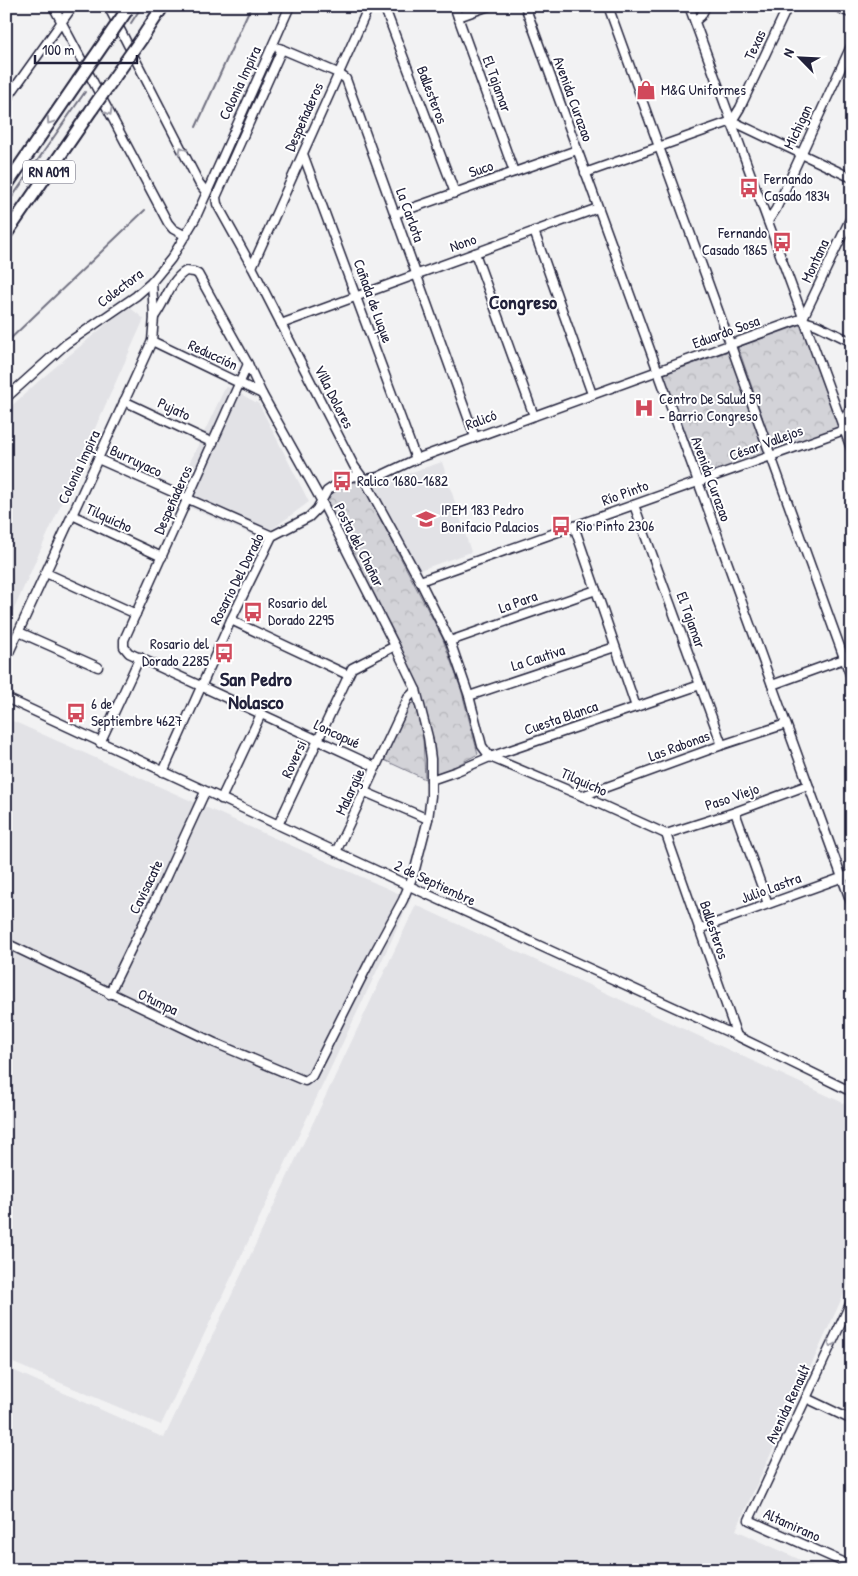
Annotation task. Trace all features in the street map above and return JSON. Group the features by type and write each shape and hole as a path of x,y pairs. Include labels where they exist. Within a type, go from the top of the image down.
{"highway":[{"name":"RN A019","path":"6,234 163,6"},
{"name":"RN A019","path":"6,186 128,8"}],"street":[{"path":"53,6 168,223 173,229 186,236"},
{"path":"6,100 72,6"},
{"path":"108,6 206,192"},
{"name":"Colonia Impira","path":"215,172 290,6"},
{"name":"Despeñaderos","path":"252,267 369,6"},
{"name":"Ballesteros","path":"384,6 455,193"},
{"name":"El Tajamar","path":"454,6 514,172"},
{"path":"458,17 489,6"},
{"name":"Avenida Curazao","path":"525,6 852,906"},
{"path":"608,6 730,346 848,657 852,680"},
{"path":"690,6 852,451"},
{"path":"695,21 701,16 706,6"},
{"name":"Texas","path":"732,121 740,108 788,6"},
{"path":"834,6 852,14"},
{"name":"Michigan","path":"768,220 776,209 852,44"},
{"path":"273,45 338,73"},
{"name":"Villa Dolores","path":"282,49 216,197 217,204 252,267 357,470 367,484 420,581 450,641 469,696 482,746 490,757"},
{"name":"La Carlota","path":"338,73 346,79 475,437"},
{"path":"585,173 732,121 852,178"},
{"name":"Suco","path":"395,214 577,150"},
{"name":"Cañada de Luque","path":"303,154 416,458"},
{"name":"Colectora","path":"6,398 66,344 136,296 152,282 172,259 186,236 215,172"},
{"name":"Nono","path":"281,324 598,208"},
{"name":"Montana","path":"804,320 852,215"},
{"path":"534,232 592,394"},
{"path":"475,253 534,416"},
{"name":"Posta del Chañar","path":"154,317 161,308 176,278 186,271 198,274 321,500 395,646 416,690 428,737 431,780 428,819 410,886 312,1076 305,1081 301,1081"},
{"name":"Colonia Impira","path":"6,659 152,341 154,317 152,282"},
{"path":"804,320 852,342"},
{"name":"Eduardo Sosa","path":"657,371 804,320"},
{"name":"Reducción","path":"152,341 262,394"},
{"name":"Despeñaderos","path":"124,647 124,640 248,364"},
{"name":"Ralicó","path":"321,500 327,491 346,478 356,476 362,478 378,477 416,458 657,371"},
{"name":"Pujato","path":"124,402 213,442"},
{"path":"843,426 852,406"},
{"name":"César Vallejos","path":"698,482 771,456 843,426"},
{"name":"Burruyaco","path":"98,459 272,536"},
{"name":"Río Pinto","path":"420,581 698,482"},
{"name":"Rosario Del Dorado","path":"163,772 230,620 272,536 309,517 321,500"},
{"name":"El Tajamar","path":"634,505 722,745"},
{"name":"Tilquicho","path":"72,516 162,557"},
{"path":"574,526 636,707"},
{"path":"46,573 136,614"},
{"name":"La Para","path":"450,641 596,590"},
{"path":"230,620 348,675"},
{"path":"19,632 98,668"},
{"name":"Roversi","path":"278,825 352,668 395,646"},
{"name":"Loncopué","path":"124,647 129,653 376,767"},
{"name":"La Cautiva","path":"469,696 615,647"},
{"path":"100,743 140,657"},
{"path":"772,685 848,657"},
{"name":"Cuesta Blanca","path":"431,780 457,772 490,757 700,685"},
{"name":"Malargüe","path":"336,852 408,698 416,690"},
{"name":"2 de Septiembre","path":"6,698 205,792 737,1036 852,1092"},
{"path":"221,799 261,714"},
{"name":"Las Rabonas","path":"582,796 786,724"},
{"name":"Tilquicho","path":"490,757 666,834"},
{"name":"Paso Viejo","path":"666,834 735,812 808,784"},
{"name":"Cavisacate","path":"109,994 205,792"},
{"path":"365,792 428,819"},
{"path":"735,812 768,904"},
{"name":"Ballesteros","path":"666,834 737,1036"},
{"name":"Julio Lastra","path":"699,929 852,874"},
{"name":"Otumpa","path":"6,943 109,994 301,1081"},
{"name":"Avenida Renault","path":"749,1520 852,1300"},
{"path":"806,1398 852,1420"},
{"name":"Altamirano","path":"749,1520 852,1566"}],"shaded area":[{"path":"128,306 144,319 6,627 6,411"},
{"path":"226,386 259,404 309,502 260,538 172,500"},
{"name":"IPEM 183 Pedro Bonifacio Palacios","path":"442,462 471,552 420,570 373,485"},
{"path":"6,718 411,899 161,1425 6,1360"},
{"path":"416,905 852,1107 852,1276 736,1530 822,1570 6,1570 6,1367 164,1438"}],"green space":[{"path":"803,324 839,428 774,451 738,347"},
{"path":"729,351 765,454 699,478 662,375"},
{"path":"350,481 362,484 442,637 461,689 478,754 454,767 435,774 431,736 361,568 323,499 336,488"},
{"path":"410,703 415,704 423,738 425,779 382,759"}],"waterway":[{"path":"131,23 142,6"},
{"path":"196,127 251,6"},
{"path":"6,206 85,92"},
{"path":"6,343 145,210"}],"place":[{"name":"M&G Uniformes","path":"646,90"},
{"name":"Fernando Casado 1834","path":"749,188"},
{"name":"Fernando Casado 1865","path":"782,242"},
{"name":"Centro De Salud 59 - Barrio Congreso","path":"644,408"},
{"name":"Ralico 1680-1682","path":"342,481"},
{"name":"IPEM 183 Pedro Bonifacio Palacios","path":"426,519"},
{"name":"Rio Pinto 2306","path":"561,526"},
{"name":"Rosario del Dorado 2295","path":"253,612"},
{"name":"Rosario del Dorado 2285","path":"224,653"},
{"name":"6 de Septiembre 4627","path":"76,713"}],"district":[{"name":"Congreso","path":"523,302"},
{"name":"San Pedro Nolasco","path":"256,690"}]}
